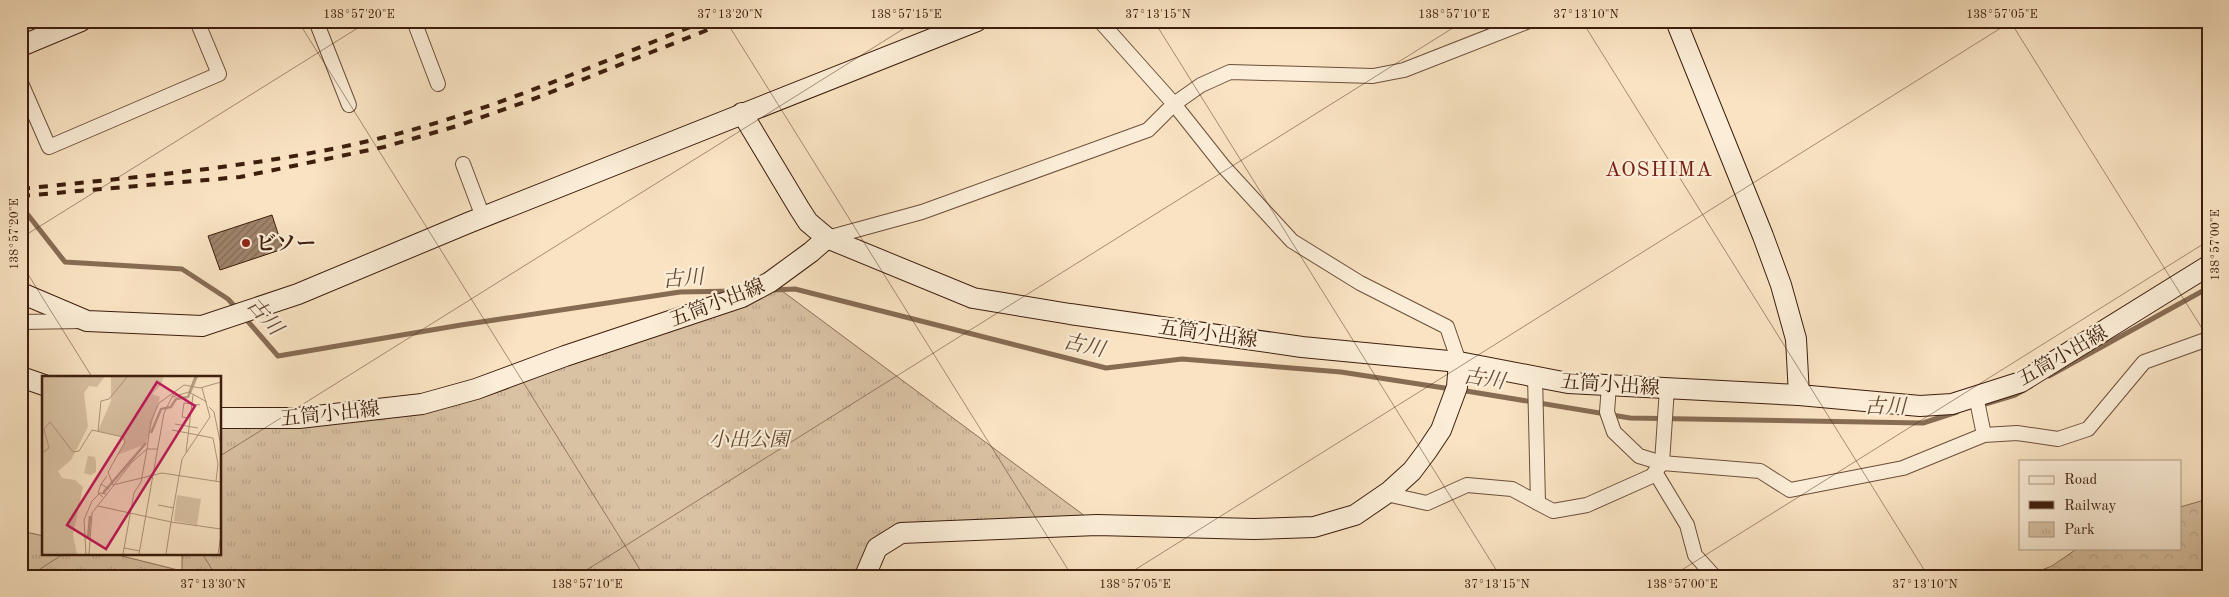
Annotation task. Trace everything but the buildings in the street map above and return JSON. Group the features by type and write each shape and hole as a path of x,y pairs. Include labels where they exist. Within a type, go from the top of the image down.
{"street":[{"path":"21,46 81,21"},
{"path":"21,83 49,147 219,74 197,21"},
{"path":"316,21 350,105"},
{"path":"414,21 438,84"},
{"path":"21,322 87,321 202,326 298,294 742,113 978,21"},
{"path":"865,576 877,548 901,533 1097,525 1214,529 1314,527 1355,515 1386,494 1412,471 1441,430 1457,387 1458,362 1447,327 1360,283 1292,241 1224,167 1174,104 1100,21"},
{"path":"742,113 808,222 827,238 922,212 1148,130 1174,104 1201,85 1230,72 1373,76 1404,70 1529,21"},
{"path":"1676,21 1781,285 1796,339 1799,395"},
{"path":"463,164 483,217"},
{"name":"五筒小出線","path":"221,418 299,418 422,404 476,389 565,356 742,297 770,282 827,238 973,298 1302,347 1458,362 1568,383 1799,395 1920,406 1952,404 2021,382 2208,266"},
{"path":"21,293 87,321"},
{"path":"1609,385 1607,412 1614,432 1639,456 1658,468 1760,471 1790,490 1903,468 1984,435 2017,433 2058,439 2088,429 2144,362 2208,339"},
{"path":"21,376 42,384"},
{"path":"1535,376 1538,503"},
{"path":"1386,494 1427,503 1467,486 1512,489 1553,511 1587,505 1652,476 1658,468 1667,388"},
{"path":"1976,396 1984,435"},
{"path":"1658,468 1687,525 1695,555 1714,576"}],"green space":[{"name":"小出公園","path":"770,282 1097,525 901,533 865,576 21,576 21,531 42,536 42,554 114,554 182,571 182,554 221,554 221,424 422,404"},
{"path":"2208,499 2208,576 2026,576 2052,566 2075,550 2182,550 2182,506"}],"waterway":[{"name":"古川","path":"21,206 65,262 182,269 228,299 237,309"},
{"name":"古川","path":"2049,376 2208,288"},
{"name":"古川","path":"772,290 795,289 1106,368 1182,359 1341,372 1451,389"},
{"name":"古川","path":"245,318 278,356 461,325 680,292 736,291"},
{"name":"古川","path":"1460,390 1630,418 1923,423 1957,412"},
{"name":"古川","path":"1982,405 2015,395 2024,390"}],"railway":[{"path":"21,189 202,170 337,148 381,138 422,127 504,100 705,21"},
{"path":"21,196 240,177 384,147 457,126 536,98 730,21"}],"place":[{"name":"ビソー","path":"246,243"}],"district":[{"name":"AOSHIMA","path":"1659,169"}]}
